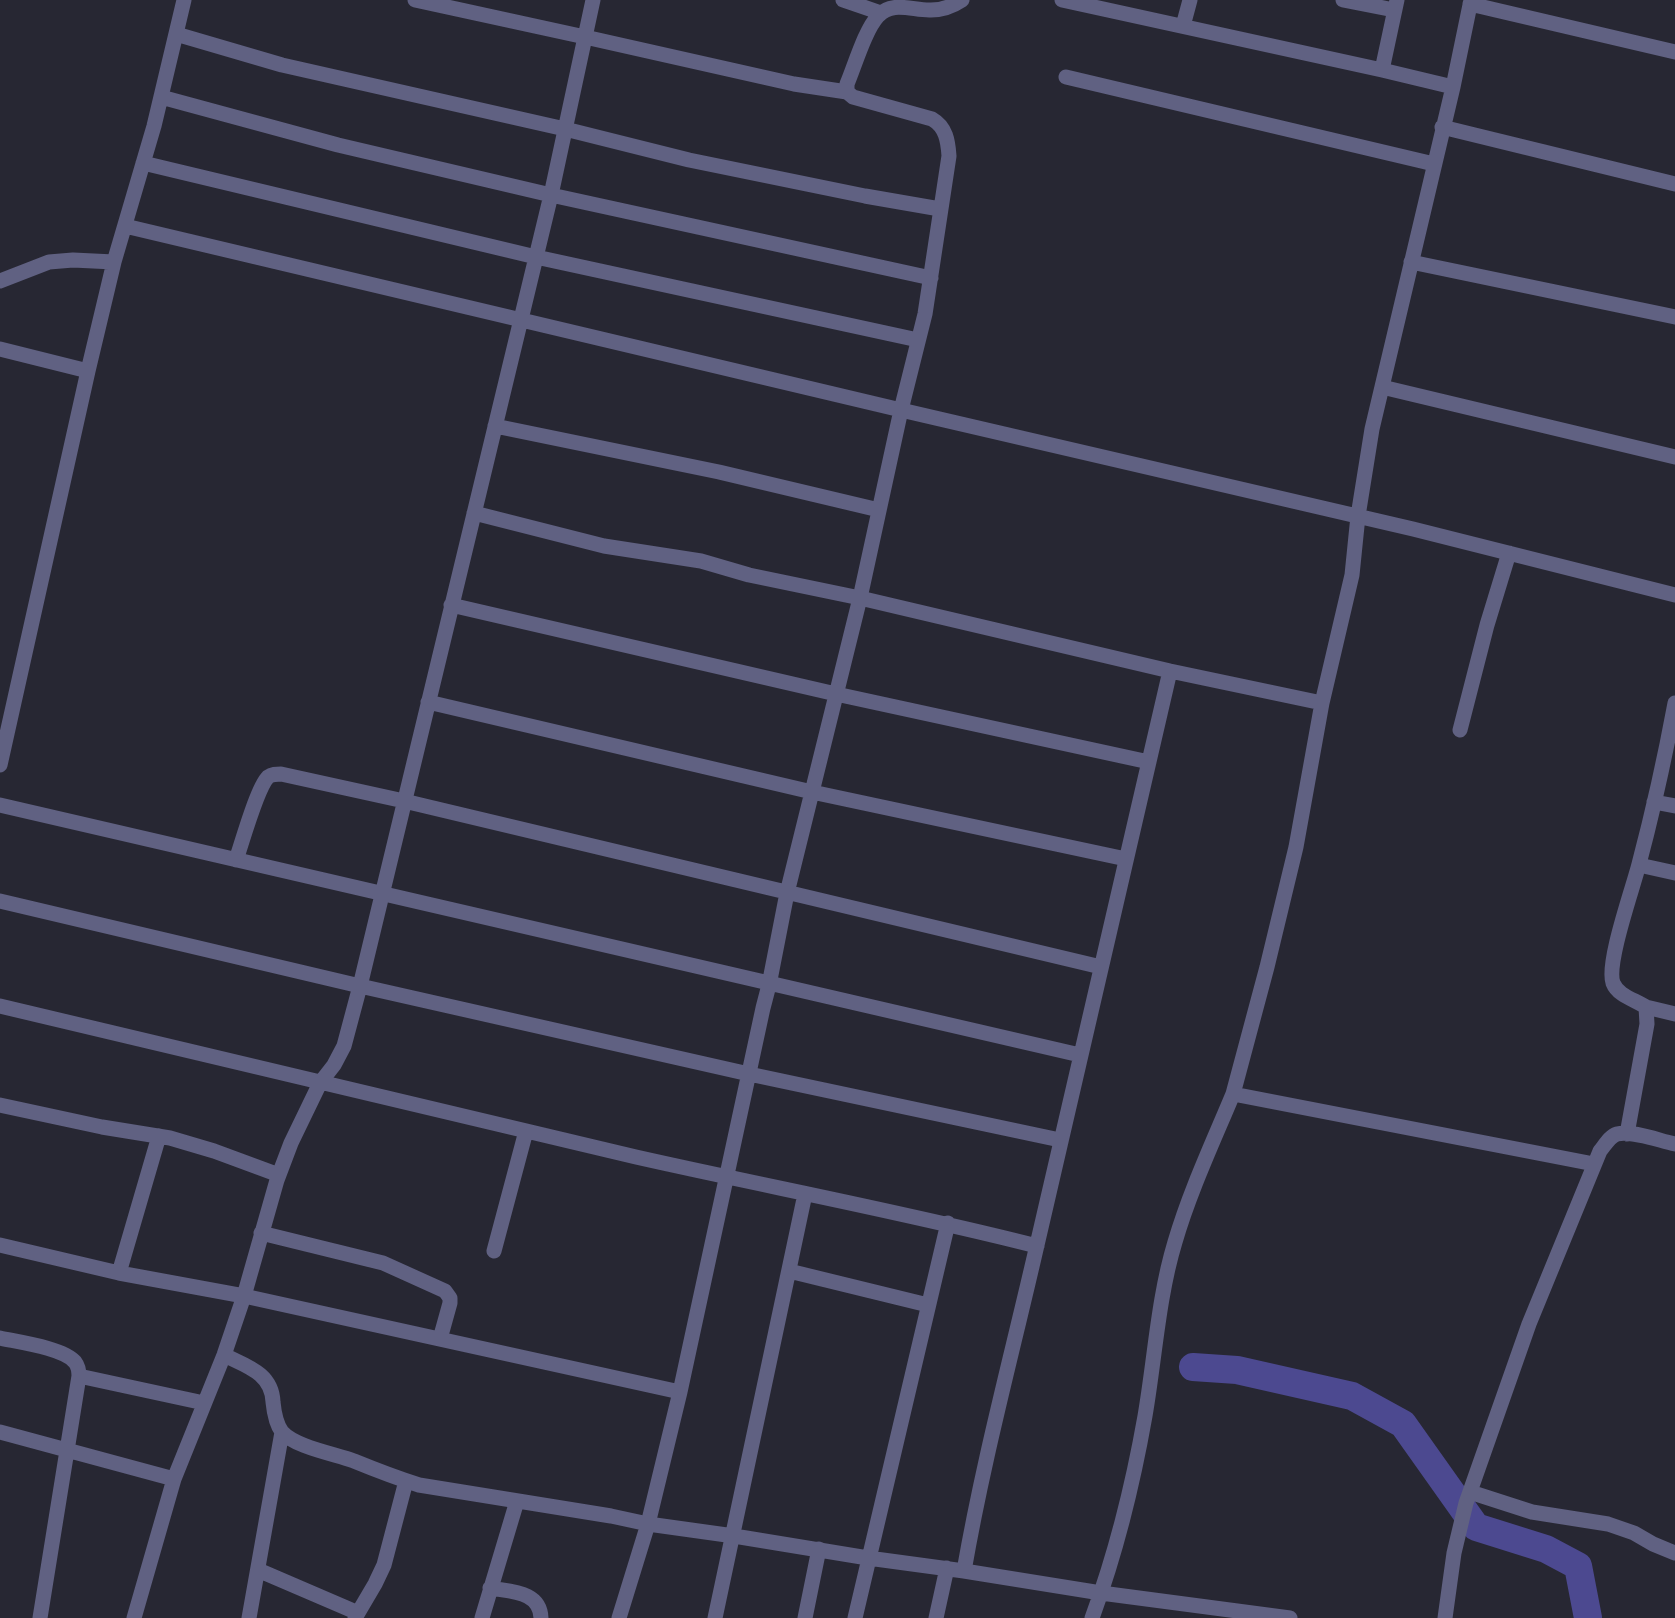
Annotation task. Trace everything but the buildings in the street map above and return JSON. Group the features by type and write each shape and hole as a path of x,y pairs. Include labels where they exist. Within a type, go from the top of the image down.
{"street":[{"path":"0,764 114,262 161,97 184,0"},
{"path":"415,0 794,84 847,92 861,100 938,122 946,136 949,156 925,314 900,410 860,598 787,893 680,1392 648,1524 619,1618"},
{"path":"134,1618 174,1479 224,1355 291,1143 320,1083 334,1065 344,1046 551,195 593,0"},
{"path":"843,0 881,12"},
{"path":"847,92 870,28 881,12 900,7 932,10 945,8 962,0"},
{"path":"1062,0 1453,87"},
{"path":"1183,26 1190,0"},
{"path":"1342,0 1396,5 1382,70"},
{"path":"1092,1618 1129,1495 1145,1417 1161,1306 1175,1242 1233,1094 1296,847 1322,703 1352,575 1358,516 1372,429 1471,2 1675,52"},
{"path":"176,34 282,65 565,129 689,160 940,209"},
{"path":"1066,77 1434,164"},
{"path":"161,97 338,145 551,195 931,278"},
{"path":"1442,127 1675,184"},
{"path":"143,162 536,257 918,340"},
{"path":"125,226 1358,516 1675,595"},
{"path":"0,281 49,262 73,260 114,262"},
{"path":"1411,262 1675,317"},
{"path":"0,349 88,371"},
{"path":"1382,387 1675,457"},
{"path":"495,426 719,472 879,510"},
{"path":"474,513 604,546 685,558 749,575 860,598 1170,671 1322,703"},
{"path":"1460,730 1487,625 1509,553"},
{"path":"451,605 836,694 1149,762"},
{"path":"964,1571 985,1462 1170,671"},
{"path":"428,702 812,792 1126,859"},
{"path":"1675,704 1672,736 1614,956 1612,975 1617,990 1646,1007 1675,1014"},
{"path":"236,860 259,791 267,778 281,774 404,801 1101,967"},
{"path":"1654,802 1675,806"},
{"path":"0,806 1080,1055"},
{"path":"1639,865 1675,873"},
{"path":"0,901 360,986 749,1074 1060,1140"},
{"path":"0,1006 526,1131 726,1177 948,1223 1037,1246"},
{"path":"1627,1134 1647,1024 1646,1007"},
{"path":"1233,1094 1594,1164"},
{"path":"0,1105 102,1127 159,1136 214,1150 277,1182"},
{"path":"494,1251 526,1131"},
{"path":"1445,1618 1454,1553 1468,1498 1529,1324 1600,1151 1616,1134 1627,1134 1675,1144"},
{"path":"119,1273 159,1136"},
{"path":"716,1618 805,1194"},
{"path":"855,1618 948,1223"},
{"path":"261,1233 383,1263 445,1291 450,1298 450,1303 440,1339"},
{"path":"0,1245 119,1273 244,1296 680,1392"},
{"path":"789,1271 928,1305"},
{"path":"0,1338 47,1348 65,1355 76,1364 79,1376 40,1618"},
{"path":"224,1355 264,1377 271,1386 276,1419 282,1432 291,1440 406,1481 440,1489 648,1524 1101,1593 1290,1618"},
{"path":"79,1376 204,1403"},
{"path":"0,1432 174,1479"},
{"path":"249,1618 282,1432"},
{"path":"258,1570 356,1616 384,1565 406,1481"},
{"path":"1468,1498 1532,1512 1608,1524 1634,1533 1675,1554"},
{"path":"482,1618 517,1501"},
{"path":"805,1618 819,1550"},
{"path":"936,1618 947,1568"},
{"path":"490,1588 533,1599 538,1604 541,1618"}],"waterway":[{"path":"1193,1367 1237,1370 1352,1396 1403,1424 1476,1527 1546,1549 1578,1566 1588,1618"}]}
